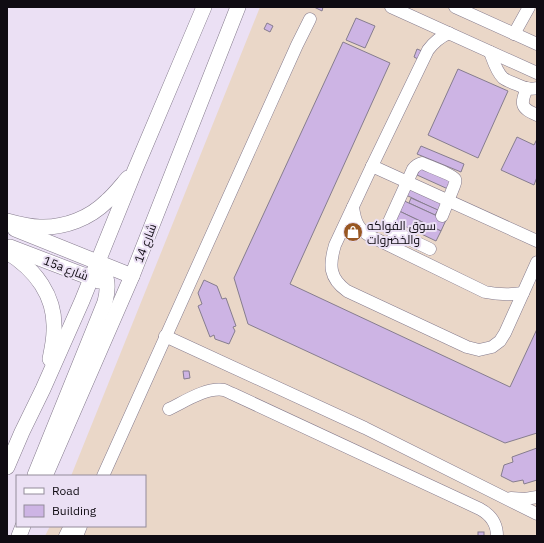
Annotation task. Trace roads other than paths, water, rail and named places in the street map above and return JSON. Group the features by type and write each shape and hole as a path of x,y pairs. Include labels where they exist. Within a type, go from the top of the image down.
{"main road":[{"path":"7,467 92,278 135,170 204,7"},
{"name":"شارع 14","path":"45,475 132,276 238,7"},
{"path":"7,221 28,226 53,227 77,221 88,216 103,205 135,170"},
{"name":"15a شارع","path":"7,226 132,276"},
{"name":"15a شارع","path":"7,246 125,292"},
{"path":"7,252 21,261 38,278 48,297 53,314 54,330 52,345 43,389"},
{"path":"34,475 105,302 107,293 106,276 98,262"}],"street":[{"path":"392,7 537,73"},
{"path":"455,7 537,44"},
{"path":"514,34 529,7"},
{"path":"103,475 165,336 310,19"},
{"path":"449,33 441,36 428,50 335,245 330,264 332,274 340,286 347,291 467,347 479,350 492,347 500,341 506,333 537,262"},
{"path":"490,52 503,78 533,89 522,101 525,109 537,115"},
{"path":"430,249 390,230 388,227 389,221 407,182 415,166 418,164 422,163 450,176 455,180 442,216"},
{"path":"372,166 537,241"},
{"path":"353,207 354,217 366,234 485,292 501,295 523,293"},
{"path":"165,336 365,428 537,514"},
{"path":"169,409 204,392 224,390 480,509 487,513 492,519 496,526 496,536"},
{"path":"506,498 525,499 537,497"},
{"path":"65,536 70,527"}],"place":[{"name":"سوق الفواكه والخضروات","path":"353,232"}]}
